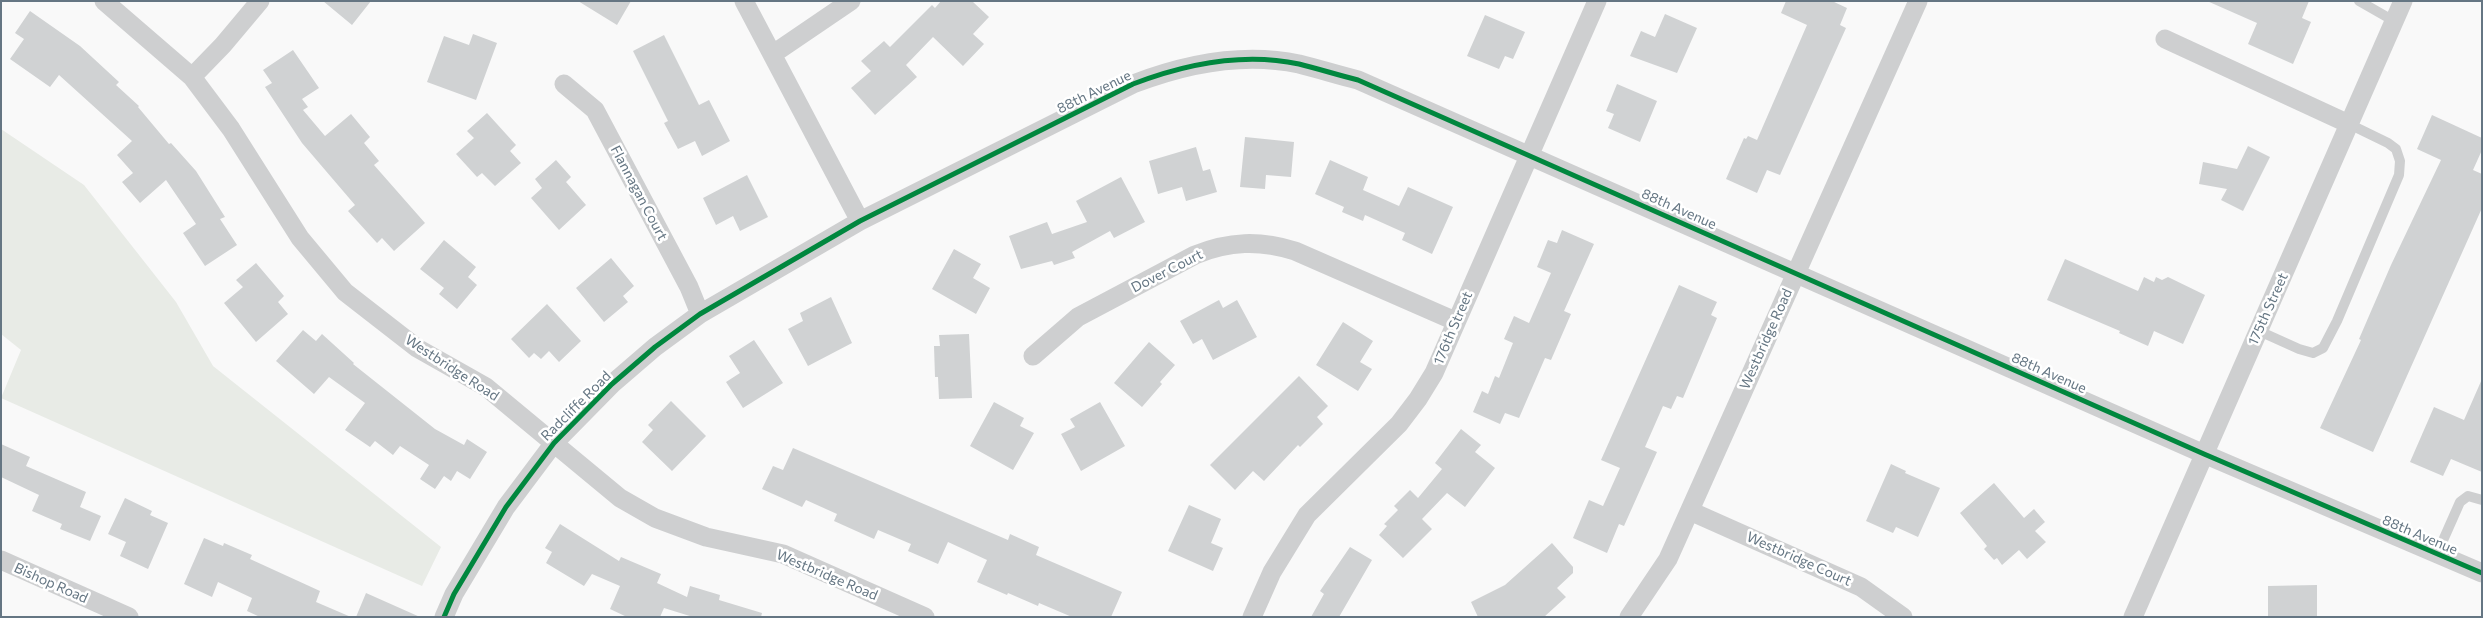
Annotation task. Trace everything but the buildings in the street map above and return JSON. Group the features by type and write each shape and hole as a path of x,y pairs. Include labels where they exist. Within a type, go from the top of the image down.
{"street":[{"name":"Westbridge Road","path":"104,1 192,77 231,129 300,238 345,292 417,348 486,387 620,498 655,518 706,537 784,554 925,617"},
{"path":"192,77 223,45 260,1"},
{"path":"744,1 773,54 845,197 860,221"},
{"path":"773,54 851,1"},
{"name":"176th Street","path":"1252,617 1272,572 1307,515 1328,492 1379,446 1418,399 1434,373 1455,320 1530,155 1596,1"},
{"name":"Westbridge Road","path":"1629,617 1668,559 1918,1"},
{"name":"175th Street","path":"2133,617 2403,1"},
{"path":"2165,39 2349,124"},
{"name":"88th Avenue","path":"860,221 1133,84 1166,72 1205,63 1254,60 1297,64 1358,80 2204,454 2482,573"},
{"name":"Flannagan Court","path":"564,84 595,110 689,287 700,314"},
{"name":"Radcliffe Road","path":"444,617 454,594 506,507 554,443 612,384 656,346 700,314 860,221"},
{"name":"Dover Court","path":"1033,356 1078,317 1195,255 1211,248 1241,242 1268,244 1295,251 1455,320"},
{"name":"Westbridge Court","path":"1690,511 1861,587 1903,617"},
{"name":"Bishop Road","path":"1,560 129,617"}],"lane":[{"path":"2359,1 2394,22"},
{"path":"2259,331 2313,353 2323,348 2345,304 2393,192 2400,161 2396,149 2388,142 2349,124"},
{"path":"2437,554 2460,502 2468,496 2482,500"}],"shaded area":[{"path":"1,129 84,185 176,302 213,366 441,547 422,586 1,398 21,350 1,334"}],"cycle path":[{"path":"444,617 454,594 506,507 554,443 612,384 655,347 700,314 860,221 1133,84 1194,66 1214,62 1257,59 1299,64 1358,80 2204,454 2482,573"}]}
